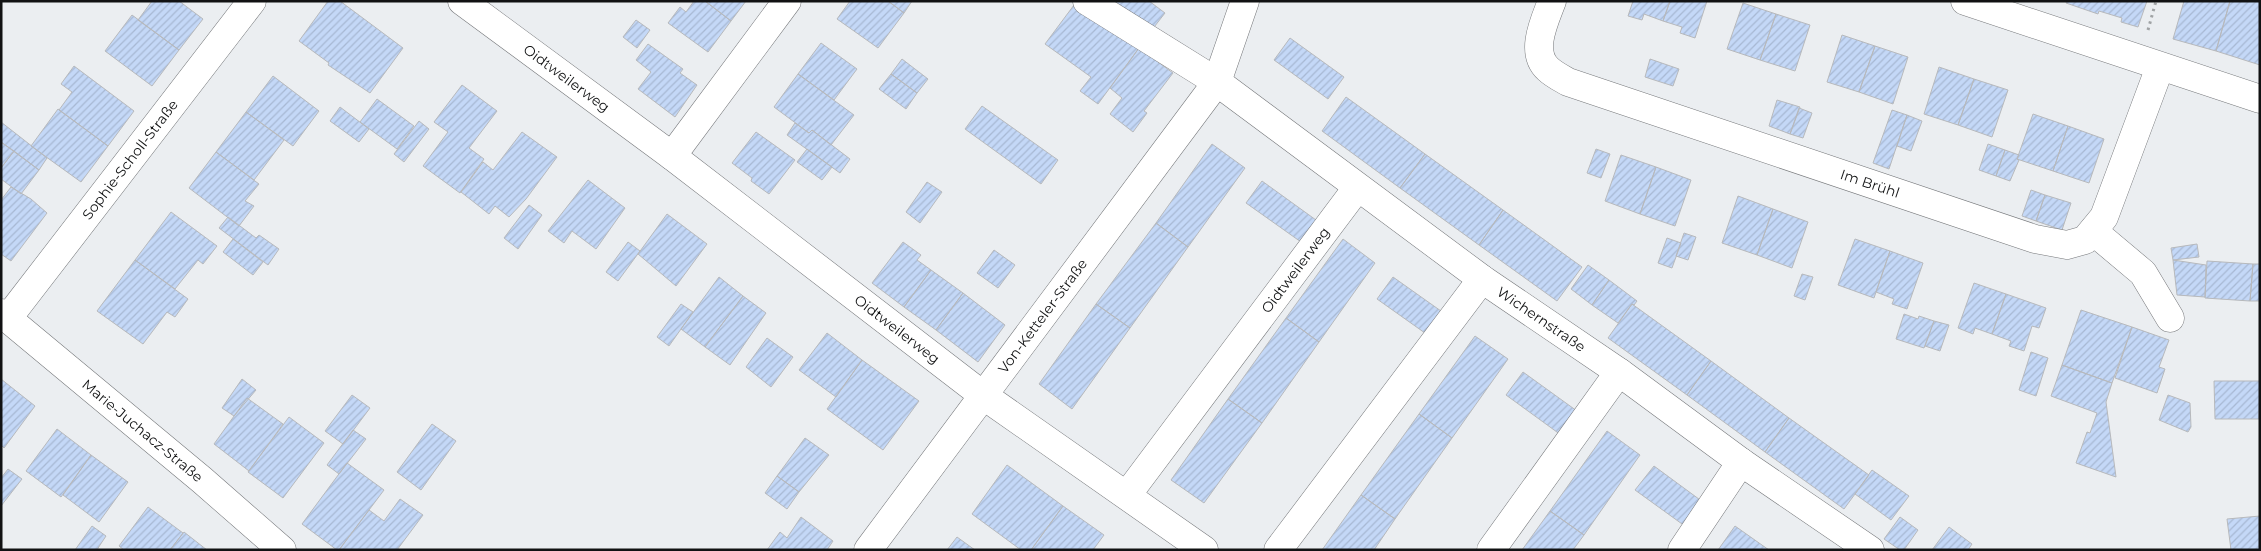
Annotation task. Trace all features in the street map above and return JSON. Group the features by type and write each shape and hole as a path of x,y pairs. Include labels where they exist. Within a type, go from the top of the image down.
{"street":[{"name":"Sophie-Scholl-Straße","path":"5,316 252,1"},
{"name":"Oidtweilerweg","path":"462,1 672,156 984,396 1204,550"},
{"path":"672,156 787,1"},
{"path":"1087,1 1218,82"},
{"name":"Von-Ketteler-Straße","path":"868,550 1218,82 1245,1"},
{"name":"Im Brühl","path":"1552,1 1541,32 1538,48 1541,60 1546,68 1568,82 2035,239 2067,244 2085,240 2104,217 2160,67"},
{"path":"1965,1 2260,99"},
{"name":"Wichernstraße","path":"1218,82 1357,188 1482,279 1619,372 1742,462 1870,550"},
{"name":"Oidtweilerweg","path":"1127,496 1357,188"},
{"path":"2093,231 2143,273 2170,318"},
{"path":"1278,550 1482,279"},
{"name":"Marie-Juchacz-Straße","path":"5,316 202,480 282,550"},
{"path":"1492,550 1619,372"},
{"path":"1682,550 1742,462"}],"building":[{"path":"152,1 179,1 203,19 179,50 138,20"},
{"path":"328,1 340,1 403,48 370,93 328,65 329,63 299,41"},
{"path":"694,1 705,1 731,21 708,52 668,23 680,7 686,12"},
{"path":"705,1 746,1 731,21"},
{"path":"850,1 888,1 904,13 878,48 837,19"},
{"path":"888,1 912,1 904,13"},
{"path":"1077,1 1139,48 1098,104 1080,91 1091,77 1045,44"},
{"path":"1111,1 1149,1 1165,13 1151,31"},
{"path":"1633,1 1670,1 1663,21 1644,14 1642,20 1628,16"},
{"path":"1670,1 1707,1 1695,38 1680,33 1682,27 1663,21"},
{"path":"2067,1 2147,1 2138,27 2121,22 2122,18 2099,11 2098,14 2066,3"},
{"path":"2184,1 2230,1 2216,51 2173,39"},
{"path":"2230,1 2260,1 2260,65 2216,51"},
{"path":"1743,3 1776,14 1760,60 1727,49"},
{"path":"1776,14 1810,25 1795,71 1760,60"},
{"path":"132,15 179,50 152,86 105,51"},
{"path":"636,20 650,30 637,48 623,37"},
{"path":"1842,35 1875,46 1859,92 1827,82"},
{"path":"1290,38 1344,77 1328,99 1274,60"},
{"path":"821,43 857,69 834,100 798,74"},
{"path":"648,44 683,69 680,73 697,85 675,117 638,89 651,72 636,60"},
{"path":"1875,46 1908,57 1893,104 1859,92"},
{"path":"1139,48 1173,73 1144,111 1147,113 1133,132 1110,114 1122,98 1110,88"},
{"path":"902,59 928,79 917,93 891,74"},
{"path":"1650,59 1679,69 1673,86 1645,77"},
{"path":"74,66 134,111 108,146 59,110 72,92 61,84"},
{"path":"1939,67 1974,79 1958,125 1924,114"},
{"path":"798,74 854,115 831,145 812,130 809,133 774,107"},
{"path":"891,74 917,93 906,109 879,89"},
{"path":"273,76 319,111 293,146 246,112"},
{"path":"1974,79 2008,90 1992,137 1958,125"},
{"path":"462,85 497,111 469,148 484,159 460,193 423,166 448,132 434,122"},
{"path":"1346,97 1425,154 1400,188 1322,131"},
{"path":"377,99 414,126 397,149 360,122"},
{"path":"1777,100 1800,107 1790,134 1769,126"},
{"path":"982,106 1058,160 1041,184 965,129"},
{"path":"340,107 369,129 359,142 330,121"},
{"path":"1799,108 1812,113 1803,138 1790,134"},
{"path":"58,109 108,146 81,182 31,146"},
{"path":"1892,110 1907,115 1889,169 1873,163"},
{"path":"246,112 284,140 254,180 216,152"},
{"path":"2033,114 2068,126 2053,171 2017,159"},
{"path":"1907,115 1922,121 1911,151 1897,146"},
{"path":"419,121 429,129 404,162 394,154"},
{"path":"1,122 47,158 39,170 1,142"},
{"path":"795,123 809,133 812,130 850,159 840,173 787,135"},
{"path":"2068,126 2104,139 2089,183 2053,171"},
{"path":"522,132 557,157 526,199 509,217 495,206 489,214 461,192 483,162 493,170"},
{"path":"756,132 795,160 769,194 751,181 752,178 732,163"},
{"path":"1,142 14,151 1,168"},
{"path":"1212,144 1245,168 1188,247 1156,223"},
{"path":"1988,144 2005,150 1996,176 1979,170"},
{"path":"807,149 832,167 822,180 797,162"},
{"path":"1596,149 1610,154 1601,178 1587,173"},
{"path":"2005,150 2019,155 2017,159 2019,160 2010,181 1996,176"},
{"path":"14,151 39,170 21,194 1,179 1,168"},
{"path":"216,152 259,184 245,201 254,206 239,226 189,188"},
{"path":"1425,154 1503,210 1479,245 1400,188"},
{"path":"1621,155 1656,167 1640,214 1605,201"},
{"path":"1656,167 1691,180 1675,226 1640,214"},
{"path":"588,180 625,208 596,249 572,231 564,243 548,231"},
{"path":"1262,181 1316,220 1301,242 1246,203"},
{"path":"927,182 942,192 920,223 906,212"},
{"path":"11,187 31,199 47,213 11,261 1,254 1,200"},
{"path":"2031,190 2045,195 2036,221 2022,216"},
{"path":"2045,195 2071,203 2062,230 2036,221"},
{"path":"1738,196 1773,209 1757,255 1722,243"},
{"path":"529,205 542,215 518,249 504,238"},
{"path":"1773,209 1808,222 1792,268 1757,255"},
{"path":"1503,210 1582,267 1557,301 1479,245"},
{"path":"171,212 217,246 203,264 198,260 175,289 135,260"},
{"path":"667,214 707,244 676,286 638,254"},
{"path":"228,217 256,238 259,235 279,249 268,265 219,228"},
{"path":"1156,223 1188,247 1130,328 1096,304"},
{"path":"1684,233 1696,237 1688,260 1676,256"},
{"path":"1667,238 1681,243 1672,268 1658,263"},
{"path":"233,239 263,262 253,275 223,252"},
{"path":"1343,239 1375,263 1319,342 1286,318"},
{"path":"1855,239 1890,251 1874,298 1838,285"},
{"path":"628,242 640,251 618,281 606,272"},
{"path":"903,242 921,255 917,260 931,270 904,307 872,283"},
{"path":"2197,244 2199,257 2173,260 2171,248"},
{"path":"994,250 1015,265 998,288 977,273"},
{"path":"1890,251 1923,263 1907,309 1892,304 1894,299 1876,292"},
{"path":"135,260 188,299 175,317 167,312 143,344 97,311"},
{"path":"2173,260 2206,265 2205,297 2177,295"},
{"path":"2207,261 2253,264 2250,301 2205,298"},
{"path":"2253,264 2260,264 2260,301 2250,301"},
{"path":"1588,265 1609,280 1592,305 1571,289"},
{"path":"931,270 963,293 936,330 904,307"},
{"path":"1802,274 1813,277 1805,300 1794,296"},
{"path":"719,277 743,296 705,347 681,329"},
{"path":"1393,277 1448,316 1432,338 1377,299"},
{"path":"1609,280 1637,301 1634,305 1632,304 1618,323 1592,305"},
{"path":"1974,283 2006,294 1992,334 1975,328 1973,334 1958,328"},
{"path":"963,293 1005,325 978,362 936,330"},
{"path":"2006,294 2046,308 2039,328 2032,326 2024,351 2009,346 2011,341 1992,334"},
{"path":"743,296 766,313 730,365 705,347"},
{"path":"681,304 693,312 669,346 657,337"},
{"path":"1096,304 1130,328 1072,409 1039,384"},
{"path":"1632,304 1711,361 1687,395 1608,338"},
{"path":"2081,310 2132,327 2112,383 2062,365"},
{"path":"1904,314 1918,319 1919,316 1934,321 1924,348 1896,339"},
{"path":"1286,318 1319,342 1262,423 1228,399"},
{"path":"1934,321 1949,325 1940,351 1925,346"},
{"path":"2132,327 2169,340 2159,367 2165,369 2157,393 2115,378"},
{"path":"827,333 862,360 836,397 799,370"},
{"path":"1475,336 1508,359 1452,438 1419,414"},
{"path":"767,338 793,357 771,387 746,367"},
{"path":"2031,352 2048,358 2036,396 2019,390"},
{"path":"862,360 919,401 883,450 827,409"},
{"path":"1711,361 1789,418 1765,452 1687,395"},
{"path":"2062,365 2112,383 2106,402 2116,477 2076,463 2087,432 2090,433 2097,413 2051,396"},
{"path":"1523,372 1577,411 1561,435 1506,395"},
{"path":"1,379 35,406 4,448 1,445"},
{"path":"242,379 256,390 234,416 222,408"},
{"path":"2214,381 2260,381 2259,419 2215,419"},
{"path":"352,395 370,408 343,444 325,431"},
{"path":"2168,395 2190,403 2191,427 2188,432 2159,420"},
{"path":"247,398 283,424 249,471 214,444"},
{"path":"1228,399 1262,423 1204,503 1171,480"},
{"path":"1419,414 1452,438 1395,519 1361,495"},
{"path":"289,417 324,443 283,498 248,472"},
{"path":"1789,418 1869,475 1844,509 1765,452"},
{"path":"432,424 456,441 421,490 397,472"},
{"path":"57,429 91,455 61,497 26,471"},
{"path":"353,430 366,439 339,474 327,465"},
{"path":"1607,431 1640,455 1584,535 1550,511"},
{"path":"805,438 829,455 799,492 777,476"},
{"path":"91,455 128,482 99,522 63,495"},
{"path":"347,463 384,490 339,550 337,550 302,524"},
{"path":"1007,465 1063,506 1031,550 1021,550 972,514"},
{"path":"1654,466 1707,505 1689,529 1635,490"},
{"path":"8,469 22,479 1,506 1,478"},
{"path":"1872,470 1909,496 1891,520 1855,494"},
{"path":"777,476 799,492 787,509 765,493"},
{"path":"1361,495 1395,519 1374,550 1322,550"},
{"path":"400,499 423,515 397,550 339,550 369,510 384,521"},
{"path":"1063,506 1104,535 1093,550 1031,550"},
{"path":"148,507 183,533 170,550 124,550 119,546"},
{"path":"1550,511 1584,535 1573,550 1522,550"},
{"path":"2260,516 2260,550 2231,550 2227,519"},
{"path":"801,517 833,541 827,550 767,550 780,532 787,538"},
{"path":"1900,517 1918,530 1904,550 1900,550 1884,539"},
{"path":"92,526 106,536 97,550 75,550"},
{"path":"1735,526 1769,550 1718,550"},
{"path":"1949,527 1972,544 1968,550 1932,550"},
{"path":"184,532 207,550 170,550"},
{"path":"957,537 975,550 947,550"}]}
